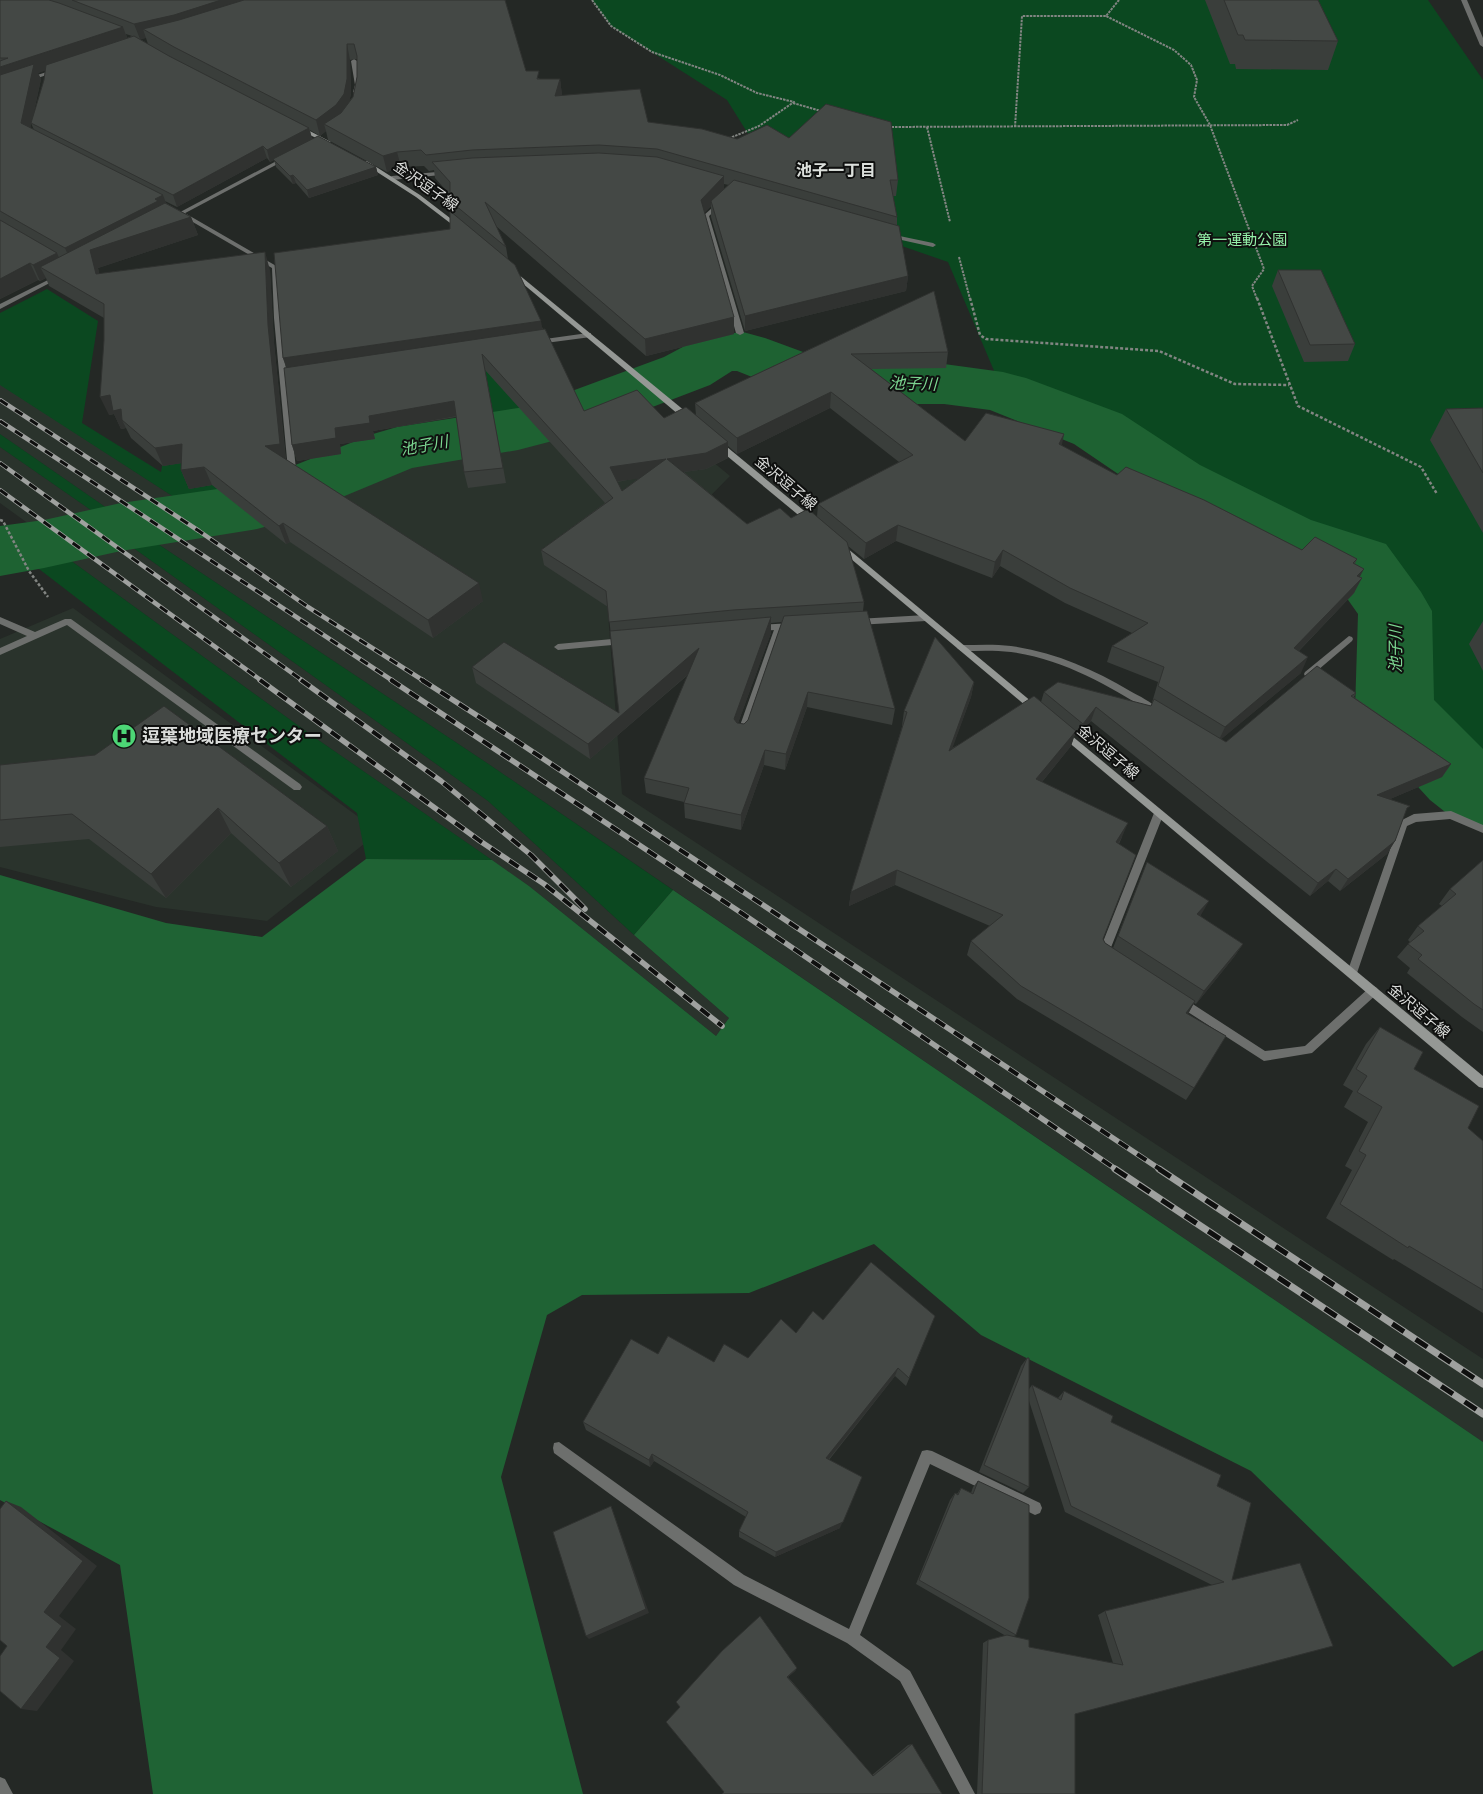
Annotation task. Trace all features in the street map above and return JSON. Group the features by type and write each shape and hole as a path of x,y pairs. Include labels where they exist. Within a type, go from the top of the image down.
{"main road":[{"path":"287,121 336,146"},
{"name":"金沢逗子線","path":"357,158 392,178 464,231"},
{"path":"507,268 694,423"},
{"name":"金沢逗子線","path":"708,436 821,530"},
{"path":"836,542 1044,717"},
{"name":"金沢逗子線","path":"1058,729 1483,1082"}],"street":[{"path":"1464,0 1483,45"},
{"path":"354,61 358,85 355,101"},
{"path":"0,89 64,68"},
{"path":"45,83 46,74"},
{"path":"313,144 330,134"},
{"path":"164,222 178,212 296,153"},
{"path":"392,178 457,172"},
{"path":"725,198 706,216 740,333"},
{"path":"178,212 275,267 276,318 292,470"},
{"path":"883,234 933,245"},
{"path":"0,307 64,274"},
{"path":"530,344 588,335"},
{"path":"284,380 294,379"},
{"path":"848,623 926,618"},
{"path":"0,620 36,636"},
{"path":"0,652 68,621 297,788"},
{"path":"751,628 799,626"},
{"path":"741,735 779,627"},
{"path":"558,647 636,639"},
{"path":"1303,678 1349,639"},
{"path":"961,648 1011,649 1038,654 1077,667 1115,686 1166,718"},
{"path":"1120,962 1104,952 1159,813"},
{"path":"1352,973 1402,824 1414,818 1451,815 1483,829"},
{"path":"1168,994 1264,1056 1308,1050 1374,992"},
{"path":"559,1448 739,1580 852,1638 905,1676 968,1794"},
{"path":"852,1638 926,1456 1035,1508"},
{"path":"0,1784 6,1794"}],"path":[{"path":"592,0 611,26 652,52 720,75 757,93 829,113"},
{"path":"1106,16 1118,0"},
{"path":"1015,127 1022,16 1106,16 1174,50 1191,65 1197,80 1194,97 1210,125 1264,269 1252,286 1298,406 1421,467 1437,494"},
{"path":"723,141 759,126 793,103"},
{"path":"883,127 1287,126 1298,120"},
{"path":"927,128 952,228"},
{"path":"958,256 980,335 986,339 1160,351 1235,384 1289,385"},
{"path":"0,520 3,520 4,526 29,571"}],"shaded area":[{"path":"0,384 180,501 129,508 114,513 0,434"},
{"path":"641,402 730,476 607,601 622,794 1483,1359 1483,1442 490,765 146,536 199,531 218,526 250,522 400,460 492,447 554,432"},
{"path":"0,447 98,515 29,524 0,503"},
{"path":"125,542 488,801 634,935 729,1018 716,1036 529,886 314,737 59,552"},
{"name":"逗葉地域医療センター","path":"73,608 379,832 267,921 156,907 0,867 0,639"}],"green space":[{"name":"第一運動公園","path":"592,0 1428,0 1483,80 1483,792 1395,710 1395,611 1360,562 1003,392 948,262 795,209 727,100 611,26"},
{"path":"47,289 98,321 82,423 161,472 166,443 242,487 180,501 0,385 0,313"},
{"path":"496,355 522,412 466,425 445,362"},
{"path":"0,434 114,513 98,515 0,447"},
{"path":"146,536 490,765 673,890 634,935 488,801 125,542"},
{"path":"59,552 314,737 492,860 366,859 357,813 39,569 35,560"},
{"path":"366,859 492,860 529,886 716,1036 729,1018 634,935 673,890 1483,1442 1483,1650 1453,1667 1251,1471 981,1335 874,1244 749,1293 582,1295 547,1315 501,1477 583,1794 153,1794 120,1565 0,1500 0,875 166,923 262,937"}],"building":[{"path":"0,0 49,0 123,27 0,67 0,61 8,58 0,58"},
{"path":"72,0 221,0 174,15 134,24"},
{"path":"244,0 505,0 526,71 539,71 537,79 560,79 555,96 640,89 648,122 702,129 737,139 767,125 789,138 826,104 891,122 898,180 890,180 897,217 657,149 599,145 472,150 426,155 421,150 397,152 383,156 324,124 341,113 353,97 357,77 357,56 354,44 347,44 347,79 344,94 336,105 316,120 143,29"},
{"path":"1224,0 1318,0 1338,41 1245,40 1243,35 1238,35"},
{"path":"134,36 309,128 267,150 263,146 173,195 31,123 44,80 46,65"},
{"path":"34,64 21,123 163,195 155,199 158,201 65,248 0,211 0,75"},
{"path":"318,136 376,167 307,190 293,175 290,176 273,159"},
{"path":"599,153 657,157 724,176 701,200 734,317 645,339 485,202 506,247 450,201 450,182 432,162 472,158"},
{"path":"734,180 899,226 908,276 745,316 711,201"},
{"path":"165,203 191,217 90,250 96,274 265,252 268,325 280,444 265,446 479,583 428,620 283,523 279,526 204,467 181,470 182,444 155,448 122,420 121,409 113,411 110,395 100,397 104,340 104,304 40,267"},
{"path":"450,211 515,265 541,321 283,358 274,253 450,229"},
{"path":"0,220 57,253 33,265 30,263 0,279"},
{"path":"1278,270 1321,270 1355,344 1310,345"},
{"path":"934,291 948,352 851,354 965,441 986,413 1064,434 1059,444 1117,475 1126,467 1204,500 1302,550 1315,537 1357,559 1353,563 1364,569 1357,576 1362,578 1294,648 1308,657 1225,727 1158,686 1164,667 1112,646 1148,623 1070,588 1003,550 995,562 898,525 866,543 818,504 913,455 831,392 737,438 695,403"},
{"path":"545,329 584,411 637,390 664,418 686,407 728,442 706,453 667,459 747,524 780,508 791,518 808,509 847,542 864,602 733,610 609,622 606,591 541,550 613,498 482,354 503,468 464,472 454,401 369,416 370,423 335,428 336,438 292,445 284,368","holes":["666,459 622,491 610,467"]},
{"path":"1483,408 1483,473 1446,409"},
{"path":"867,611 895,709 808,692 786,754 765,750 741,815 684,803 689,788 644,778 699,648 588,744 472,667 504,642 619,713 610,631 771,617 734,719 737,723 744,724 748,720 784,616"},
{"path":"935,637 974,682 949,751 1034,696 1076,731 1036,779 1128,823 1116,842 1136,855 1103,939 1105,943 1195,1001 1186,1013 1226,1036 1194,1088 1021,986 971,941 1003,915 897,870 851,892 907,712 904,711"},
{"path":"1317,666 1356,693 1351,696 1451,764 1377,795 1410,806 1407,808 1395,841 1348,879 1336,869 1318,883 1096,707 1083,724 1044,692 1058,682 1151,706 1154,699 1226,742"},
{"path":"164,706 327,826 279,863 218,808 151,874 72,814 0,820 0,765 95,755"},
{"path":"1483,860 1483,1010 1418,959 1422,955 1408,944 1424,931 1418,926 1456,894 1450,889"},
{"path":"1147,862 1209,901 1197,914 1243,944 1204,991 1118,936"},
{"path":"1380,1027 1423,1052 1414,1069 1479,1106 1468,1128 1483,1141 1483,1290 1409,1246 1408,1248 1340,1204 1366,1155 1359,1151 1382,1107 1357,1092 1367,1076 1356,1069"},
{"path":"871,1262 935,1316 909,1378 898,1368 826,1458 862,1477 843,1522 776,1552 739,1531 748,1512 652,1454 649,1460 583,1422 631,1339 658,1354 668,1336 714,1362 724,1344 748,1358 781,1319 796,1333 813,1311 823,1320"},
{"path":"1027,1358 1029,1358 1029,1487 984,1465"},
{"path":"1032,1385 1061,1400 1064,1391 1113,1416 1111,1422 1221,1475 1217,1486 1251,1503 1232,1580 1300,1563 1333,1646 1075,1714 1075,1794 982,1794 988,1640 1007,1635 1029,1640 1029,1647 1123,1665 1105,1611 1224,1582 1071,1506"},
{"path":"978,1481 1029,1505 1029,1598 1016,1635 919,1580 955,1493 958,1495 961,1488 973,1494"},
{"path":"6,1501 83,1561 44,1612 62,1626 46,1647 60,1658 21,1709 0,1691 0,1656 7,1646 0,1640 0,1509"},
{"path":"611,1506 646,1609 586,1636 553,1532"},
{"path":"760,1616 797,1668 787,1677 873,1776 912,1744 942,1794 722,1794 724,1792 666,1722 680,1707 676,1702 722,1651"}],"waterway":[{"name":"池子川","path":"0,551 44,544 121,527 257,506 397,449 518,429 564,417 687,371 716,354 743,351 798,372 837,380 888,384 944,384 1003,392 1098,429 1176,481 1286,537 1360,562 1395,611 1395,710 1459,777 1483,796"}],"railway":[{"path":"0,400 199,531 308,607 424,681"},
{"path":"0,421 393,681"},
{"path":"0,463 303,681"},
{"path":"0,490 262,681"},
{"path":"260,680 480,841 544,884 722,1026"},
{"path":"301,680 441,781 531,855 585,909"},
{"path":"391,680 743,914 1117,1170"},
{"path":"422,680 1161,1170"},
{"path":"1115,1169 1483,1414"},
{"path":"1159,1169 1483,1384"}],"place":[{"name":"逗葉地域医療センター","path":"124,736"}],"district":[{"name":"池子一丁目","path":"836,170"}]}
